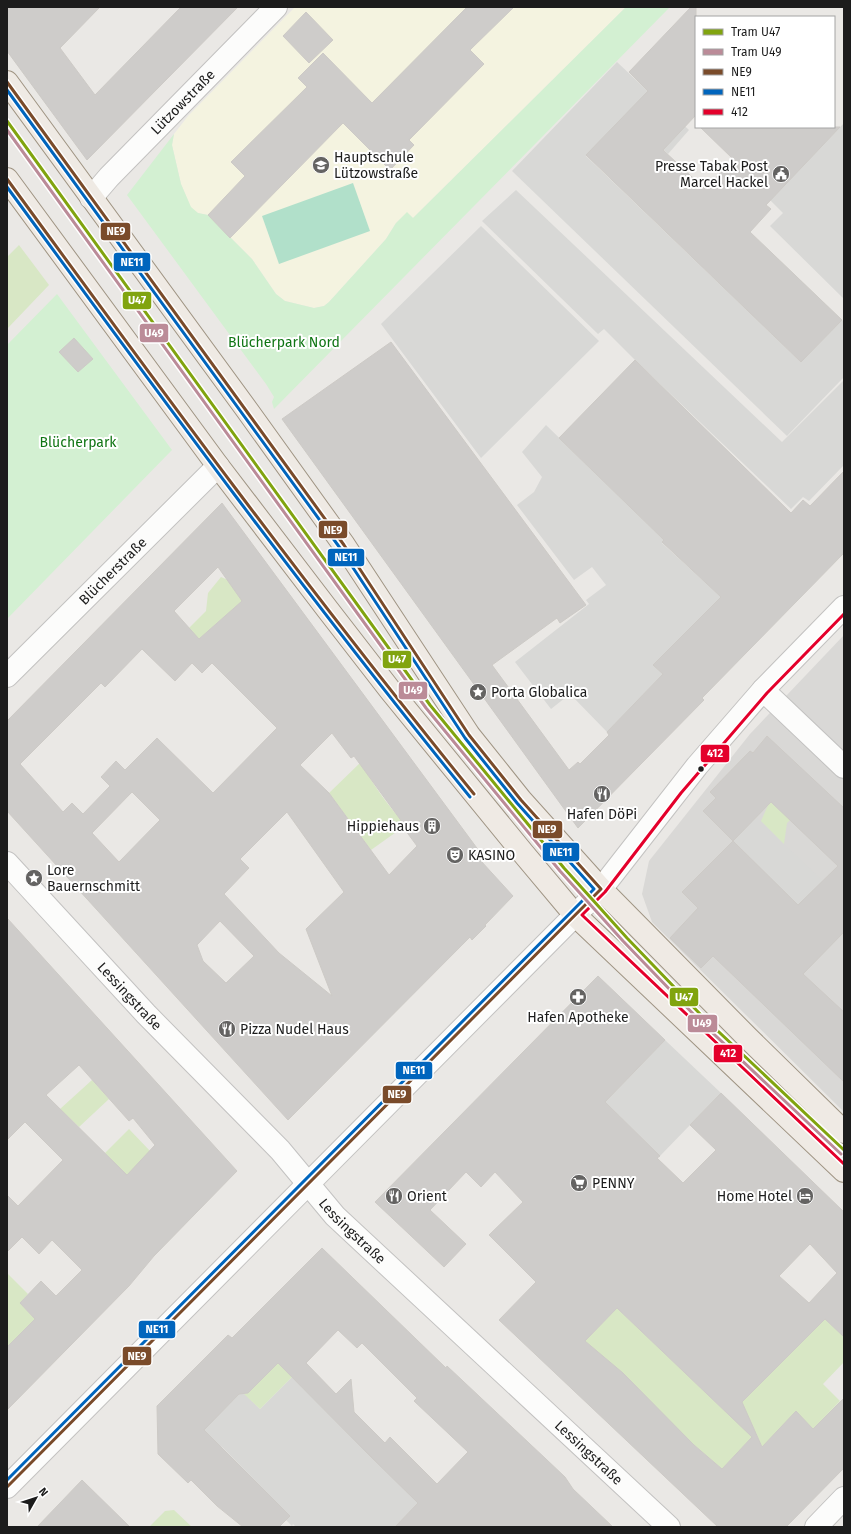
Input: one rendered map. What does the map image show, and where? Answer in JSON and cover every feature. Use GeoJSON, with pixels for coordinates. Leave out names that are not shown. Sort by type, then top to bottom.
{"type":"FeatureCollection","features":[{"type":"Feature","properties":{"kind":"main road"},"geometry":{"type":"LineString","coordinates":[[7,82],[243,403],[339,539],[469,735],[521,800],[601,889],[748,1038],[844,1132]]}},
{"type":"Feature","properties":{"kind":"main road"},"geometry":{"type":"LineString","coordinates":[[7,179],[218,466],[390,690],[523,854],[575,915],[844,1171]]}},
{"type":"Feature","properties":{"kind":"street","name":"Lützowstraße"},"geometry":{"type":"LineString","coordinates":[[91,198],[109,177],[276,7]]}},
{"type":"Feature","properties":{"kind":"street","name":"Blücherstraße"},"geometry":{"type":"LineString","coordinates":[[7,676],[218,466]]}},
{"type":"Feature","properties":{"kind":"street"},"geometry":{"type":"LineString","coordinates":[[7,1486],[601,889],[677,790],[763,690],[844,607]]}},
{"type":"Feature","properties":{"kind":"street"},"geometry":{"type":"LineString","coordinates":[[763,690],[844,766]]}},
{"type":"Feature","properties":{"kind":"street","name":"Lessingstraße"},"geometry":{"type":"LineString","coordinates":[[7,863],[146,1014],[280,1150],[335,1216],[669,1527]]}},
{"type":"Feature","properties":{"kind":"street"},"geometry":{"type":"LineString","coordinates":[[816,1527],[844,1498]]}},
{"type":"Feature","properties":{"kind":"shaded area","name":"Hauptschule Lützowstraße"},"geometry":{"type":"Polygon","coordinates":[[[295,7],[626,7],[413,218],[407,213],[396,223],[386,239],[329,302],[324,306],[314,308],[285,301],[276,294],[252,259],[208,215],[198,213],[191,208],[181,184],[172,145],[174,134],[188,116],[295,7]]]}},
{"type":"Feature","properties":{"kind":"shaded area"},"geometry":{"type":"Polygon","coordinates":[[[617,62],[689,130],[668,154],[626,114],[586,156],[801,362],[842,320],[844,322],[844,377],[787,436],[512,171],[617,62]]]}},
{"type":"Feature","properties":{"kind":"shaded area"},"geometry":{"type":"Polygon","coordinates":[[[844,123],[844,299],[770,226],[783,213],[770,200],[844,123]]]}},
{"type":"Feature","properties":{"kind":"shaded area"},"geometry":{"type":"Polygon","coordinates":[[[516,190],[782,442],[844,380],[844,465],[809,501],[803,497],[791,509],[604,329],[598,334],[482,221],[516,190]]]}},
{"type":"Feature","properties":{"kind":"shaded area"},"geometry":{"type":"Polygon","coordinates":[[[481,226],[599,341],[481,458],[381,324],[481,226]]]}},
{"type":"Feature","properties":{"kind":"shaded area"},"geometry":{"type":"Polygon","coordinates":[[[546,425],[664,540],[662,543],[721,597],[654,665],[663,674],[607,732],[570,694],[551,709],[515,662],[589,604],[586,600],[606,585],[592,567],[574,580],[517,505],[534,492],[542,477],[522,452],[546,425]]]}},
{"type":"Feature","properties":{"kind":"shaded area"},"geometry":{"type":"Polygon","coordinates":[[[844,635],[844,1112],[652,922],[642,894],[649,861],[750,734],[844,635]]]}},
{"type":"Feature","properties":{"kind":"shaded area"},"geometry":{"type":"Polygon","coordinates":[[[756,817],[823,881],[798,905],[733,841],[756,817]]]}},
{"type":"Feature","properties":{"kind":"shaded area"},"geometry":{"type":"Polygon","coordinates":[[[665,1040],[721,1093],[660,1156],[605,1102],[665,1040]]]}},
{"type":"Feature","properties":{"kind":"shaded area"},"geometry":{"type":"Polygon","coordinates":[[[292,1377],[419,1503],[395,1527],[296,1527],[293,1524],[292,1526],[286,1520],[290,1516],[223,1448],[203,1433],[204,1422],[222,1411],[242,1391],[260,1409],[292,1377]]]}},
{"type":"Feature","properties":{"kind":"green space","name":"Blücherpark Nord"},"geometry":{"type":"Polygon","coordinates":[[[626,7],[670,7],[274,409],[272,402],[274,397],[266,384],[127,195],[174,134],[172,145],[181,184],[191,207],[198,213],[208,215],[252,259],[276,294],[285,301],[314,308],[324,306],[386,239],[396,223],[407,212],[413,218],[626,7]]]}},
{"type":"Feature","properties":{"kind":"green space"},"geometry":{"type":"Polygon","coordinates":[[[353,183],[370,231],[279,264],[262,216],[353,183]]]}},
{"type":"Feature","properties":{"kind":"green space"},"geometry":{"type":"Polygon","coordinates":[[[19,245],[49,285],[7,329],[7,257],[19,245]]]}},
{"type":"Feature","properties":{"kind":"green space","name":"Blücherpark"},"geometry":{"type":"Polygon","coordinates":[[[57,294],[172,450],[7,619],[7,345],[57,294]]]}},
{"type":"Feature","properties":{"kind":"green space"},"geometry":{"type":"Polygon","coordinates":[[[221,577],[228,580],[243,601],[199,639],[183,634],[206,611],[208,593],[221,577]]]}},
{"type":"Feature","properties":{"kind":"green space"},"geometry":{"type":"Polygon","coordinates":[[[361,762],[381,795],[406,825],[371,850],[329,793],[361,762]]]}},
{"type":"Feature","properties":{"kind":"green space"},"geometry":{"type":"Polygon","coordinates":[[[773,794],[794,816],[787,823],[784,844],[761,821],[773,794]]]}},
{"type":"Feature","properties":{"kind":"green space"},"geometry":{"type":"Polygon","coordinates":[[[92,1080],[109,1099],[79,1127],[60,1109],[92,1080]]]}},
{"type":"Feature","properties":{"kind":"green space"},"geometry":{"type":"Polygon","coordinates":[[[129,1129],[151,1152],[129,1178],[105,1153],[129,1129]]]}},
{"type":"Feature","properties":{"kind":"green space"},"geometry":{"type":"Polygon","coordinates":[[[7,1273],[28,1294],[20,1303],[35,1319],[7,1348],[7,1273]]]}},
{"type":"Feature","properties":{"kind":"green space"},"geometry":{"type":"Polygon","coordinates":[[[617,1308],[729,1415],[825,1319],[844,1337],[844,1362],[823,1384],[840,1401],[813,1429],[796,1412],[772,1470],[756,1433],[722,1469],[694,1445],[585,1341],[617,1308]]]}},
{"type":"Feature","properties":{"kind":"green space"},"geometry":{"type":"Polygon","coordinates":[[[274,1359],[292,1377],[260,1409],[244,1394],[248,1393],[274,1359]]]}},
{"type":"Feature","properties":{"kind":"green space"},"geometry":{"type":"Polygon","coordinates":[[[174,1510],[192,1527],[149,1527],[165,1511],[174,1510]]]}},
{"type":"Feature","properties":{"kind":"building"},"geometry":{"type":"Polygon","coordinates":[[[7,7],[100,7],[60,48],[95,95],[181,7],[238,7],[87,160],[7,51],[7,7]]]}},
{"type":"Feature","properties":{"kind":"building"},"geometry":{"type":"Polygon","coordinates":[[[467,7],[514,7],[470,50],[484,64],[409,140],[414,145],[390,170],[343,123],[230,238],[208,215],[245,176],[231,162],[307,87],[298,78],[323,53],[372,103],[467,7]]]}},
{"type":"Feature","properties":{"kind":"building"},"geometry":{"type":"Polygon","coordinates":[[[691,7],[696,7],[695,116],[663,150],[705,189],[733,159],[701,128],[840,127],[766,205],[771,209],[750,232],[842,320],[801,362],[586,155],[648,91],[629,72],[691,7]]]}},
{"type":"Feature","properties":{"kind":"building"},"geometry":{"type":"Polygon","coordinates":[[[306,12],[333,40],[309,63],[283,36],[306,12]]]}},
{"type":"Feature","properties":{"kind":"building"},"geometry":{"type":"Polygon","coordinates":[[[74,338],[93,359],[78,372],[59,352],[74,338]]]}},
{"type":"Feature","properties":{"kind":"building"},"geometry":{"type":"Polygon","coordinates":[[[391,342],[586,605],[560,623],[557,618],[492,665],[569,770],[578,762],[580,764],[609,735],[607,732],[663,674],[653,665],[721,597],[662,542],[664,540],[559,438],[635,360],[791,513],[803,500],[810,506],[844,471],[844,553],[702,698],[704,700],[578,828],[282,419],[391,342]]]}},
{"type":"Feature","properties":{"kind":"building"},"geometry":{"type":"Polygon","coordinates":[[[222,503],[485,859],[481,861],[513,896],[472,940],[470,937],[288,1120],[7,811],[7,721],[222,503]],[[218,567],[174,611],[199,639],[242,601],[218,567]],[[142,649],[105,687],[101,683],[20,764],[63,812],[72,803],[83,814],[110,786],[101,777],[116,761],[125,770],[157,738],[213,793],[277,728],[212,663],[202,673],[192,663],[175,681],[142,649]],[[332,733],[300,765],[329,793],[389,875],[417,846],[403,827],[405,826],[354,756],[351,758],[332,733]],[[132,792],[92,833],[119,862],[160,820],[132,792]],[[287,812],[240,859],[249,868],[224,894],[279,953],[332,996],[306,929],[344,892],[287,812]],[[220,921],[197,945],[203,961],[226,983],[254,956],[220,921]]]}},
{"type":"Feature","properties":{"kind":"building"},"geometry":{"type":"Polygon","coordinates":[[[767,736],[844,808],[844,932],[803,974],[844,1012],[844,1082],[713,956],[701,968],[670,938],[698,908],[682,892],[733,841],[703,811],[716,798],[710,792],[750,751],[753,753],[767,736]],[[771,802],[733,841],[798,905],[838,866],[771,802]]]}},
{"type":"Feature","properties":{"kind":"building"},"geometry":{"type":"Polygon","coordinates":[[[7,918],[237,1171],[154,1256],[129,1286],[7,1410],[7,1347],[35,1319],[20,1303],[41,1281],[56,1296],[82,1270],[52,1240],[39,1254],[22,1237],[7,1252],[7,1195],[18,1206],[63,1160],[25,1122],[7,1140],[7,918]],[[79,1065],[46,1095],[127,1175],[155,1145],[133,1118],[129,1121],[79,1065]]]}},
{"type":"Feature","properties":{"kind":"building"},"geometry":{"type":"Polygon","coordinates":[[[598,976],[665,1040],[605,1102],[660,1156],[657,1158],[683,1183],[716,1150],[690,1125],[721,1093],[844,1212],[844,1337],[825,1319],[742,1402],[762,1447],[796,1411],[813,1429],[844,1398],[844,1468],[786,1527],[718,1527],[499,1320],[536,1282],[489,1235],[523,1202],[495,1172],[481,1187],[466,1172],[430,1210],[466,1244],[444,1267],[375,1202],[598,976]],[[810,1244],[779,1276],[809,1303],[837,1273],[810,1244]],[[617,1308],[585,1341],[623,1373],[694,1445],[722,1469],[752,1437],[617,1308]]]}},
{"type":"Feature","properties":{"kind":"building"},"geometry":{"type":"Polygon","coordinates":[[[322,1248],[446,1368],[447,1366],[565,1477],[573,1489],[613,1527],[395,1527],[418,1503],[278,1363],[248,1393],[239,1394],[204,1430],[290,1516],[279,1527],[243,1527],[217,1506],[191,1480],[188,1483],[158,1454],[157,1406],[228,1335],[232,1338],[322,1248]],[[338,1330],[306,1363],[336,1394],[351,1379],[354,1412],[385,1443],[390,1437],[437,1484],[468,1452],[414,1401],[417,1398],[362,1343],[357,1348],[338,1330]]]}},
{"type":"Feature","properties":{"kind":"building"},"geometry":{"type":"Polygon","coordinates":[[[82,1480],[130,1527],[37,1527],[82,1480]]]}},
{"type":"Feature","properties":{"kind":"tram line","name":"U47"},"geometry":{"type":"LineString","coordinates":[[7,121],[430,705],[564,868],[627,938],[703,1017],[844,1150]]}},
{"type":"Feature","properties":{"kind":"tram line","name":"U49"},"geometry":{"type":"LineString","coordinates":[[7,130],[426,708],[560,871],[623,941],[700,1021],[841,1154]]}},
{"type":"Feature","properties":{"kind":"transit line","name":"NE9"},"geometry":{"type":"LineString","coordinates":[[7,82],[344,545],[469,735],[521,800],[601,889],[7,1487]]}},
{"type":"Feature","properties":{"kind":"transit line","name":"NE11"},"geometry":{"type":"LineString","coordinates":[[7,90],[340,548],[465,738],[517,803],[594,889],[7,1480]]}},
{"type":"Feature","properties":{"kind":"transit line","name":"NE9"},"geometry":{"type":"LineString","coordinates":[[7,179],[236,490],[413,719],[474,794]]}},
{"type":"Feature","properties":{"kind":"transit line","name":"NE11"},"geometry":{"type":"LineString","coordinates":[[7,187],[235,495],[351,647],[470,797]]}},
{"type":"Feature","properties":{"kind":"transit line","name":"412"},"geometry":{"type":"LineString","coordinates":[[844,614],[767,693],[681,793],[605,892],[582,915],[844,1164]]}},
{"type":"Feature","properties":{"kind":"place","name":"Hauptschule Lützowstraße"},"geometry":{"type":"Point","coordinates":[321,165]}},
{"type":"Feature","properties":{"kind":"place","name":"Presse Tabak Post Marcel Hackel"},"geometry":{"type":"Point","coordinates":[781,174]}},
{"type":"Feature","properties":{"kind":"place","name":"Porta Globalica"},"geometry":{"type":"Point","coordinates":[478,692]}},
{"type":"Feature","properties":{"kind":"place","name":"Hafen DöPi"},"geometry":{"type":"Point","coordinates":[602,794]}},
{"type":"Feature","properties":{"kind":"place","name":"Hippiehaus"},"geometry":{"type":"Point","coordinates":[432,826]}},
{"type":"Feature","properties":{"kind":"place","name":"KASINO"},"geometry":{"type":"Point","coordinates":[455,855]}},
{"type":"Feature","properties":{"kind":"place","name":"Lore Bauernschmitt"},"geometry":{"type":"Point","coordinates":[34,878]}},
{"type":"Feature","properties":{"kind":"place","name":"Hafen Apotheke"},"geometry":{"type":"Point","coordinates":[578,997]}},
{"type":"Feature","properties":{"kind":"place","name":"Pizza Nudel Haus"},"geometry":{"type":"Point","coordinates":[227,1029]}},
{"type":"Feature","properties":{"kind":"place","name":"PENNY"},"geometry":{"type":"Point","coordinates":[579,1183]}},
{"type":"Feature","properties":{"kind":"place","name":"Orient"},"geometry":{"type":"Point","coordinates":[394,1196]}},
{"type":"Feature","properties":{"kind":"place","name":"Home Hotel"},"geometry":{"type":"Point","coordinates":[805,1196]}}]}
